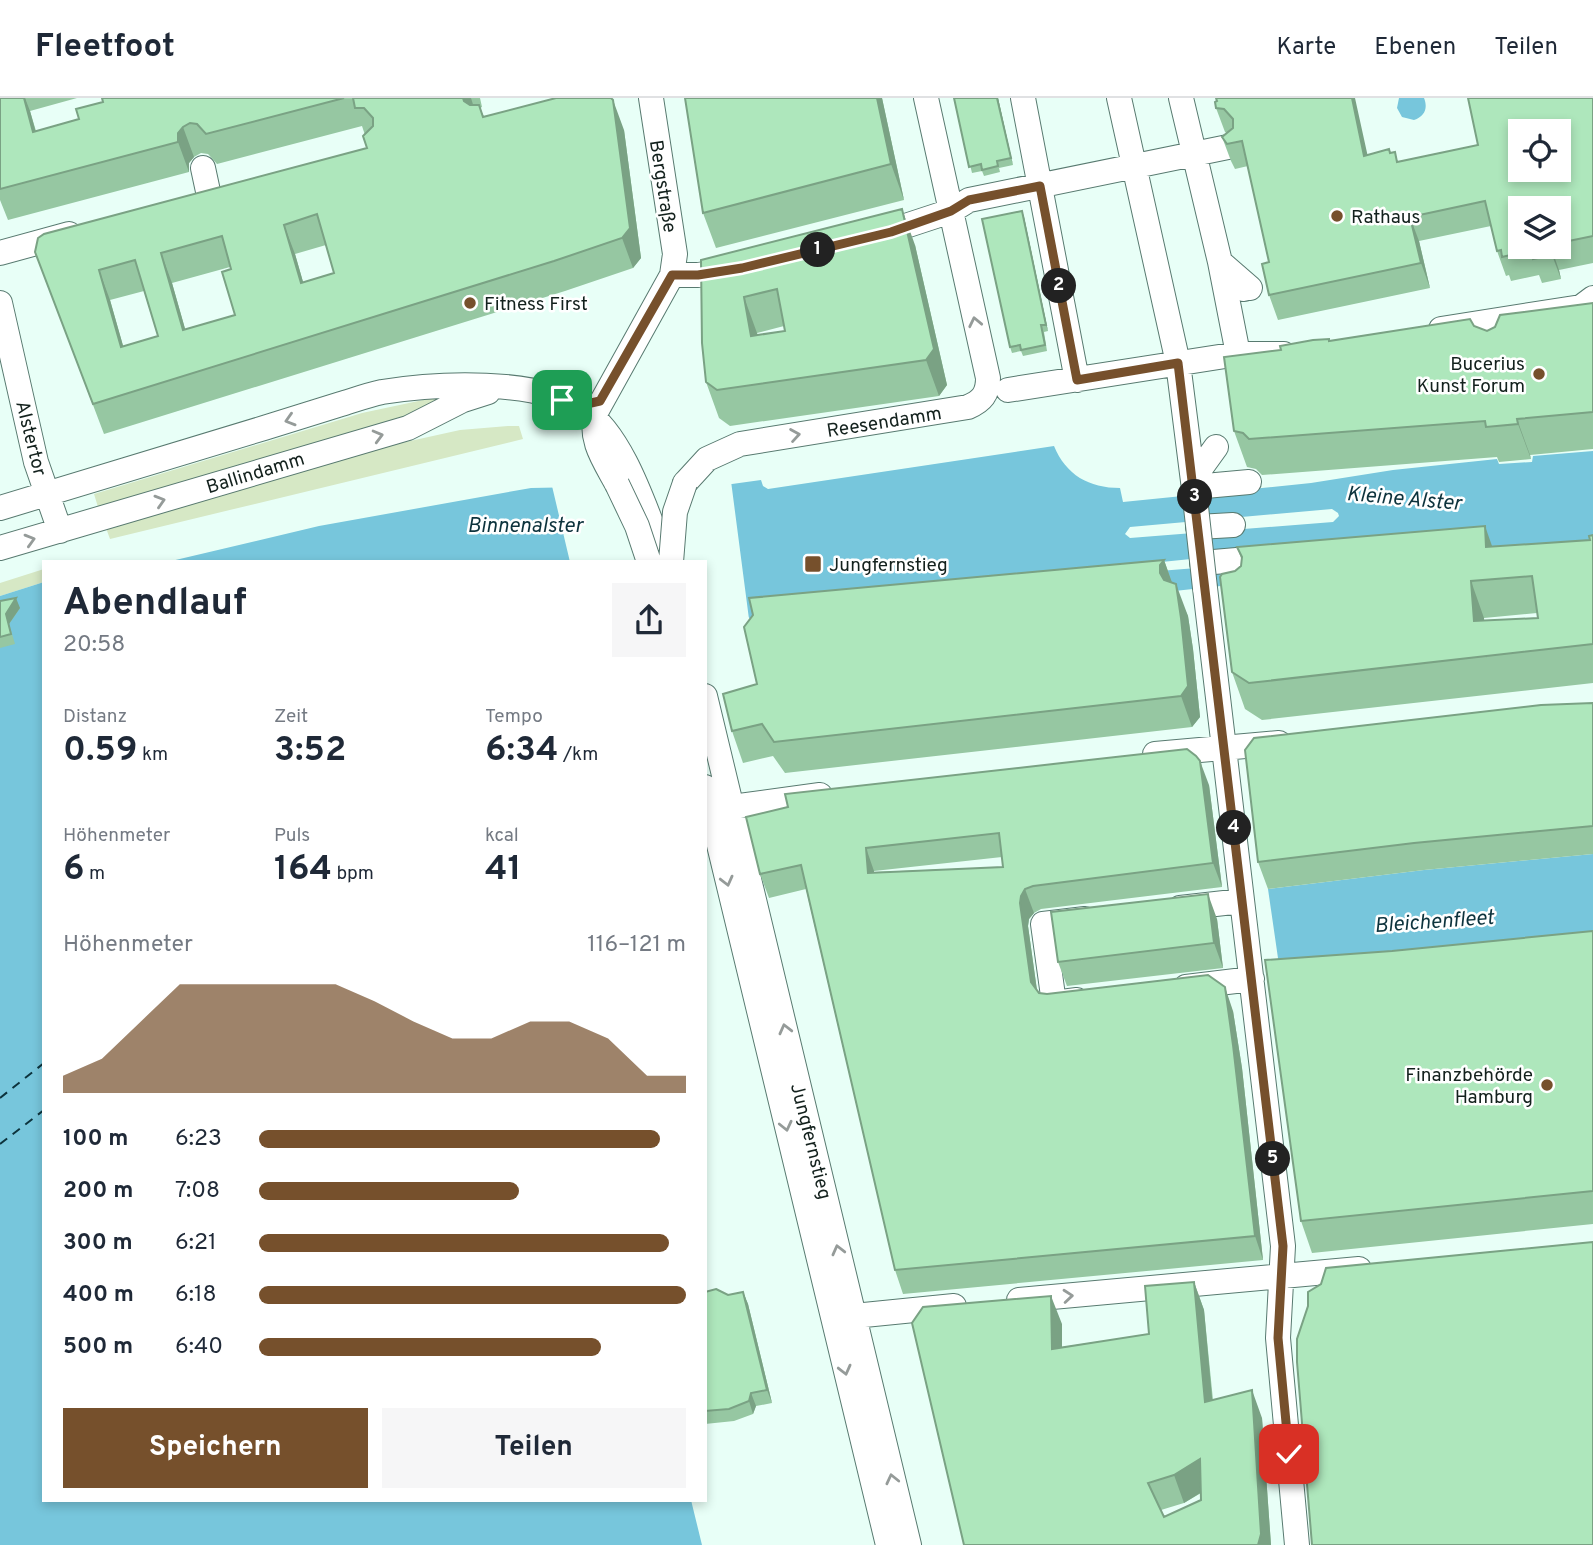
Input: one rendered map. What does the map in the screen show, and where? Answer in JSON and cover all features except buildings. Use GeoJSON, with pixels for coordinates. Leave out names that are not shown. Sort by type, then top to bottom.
{"type":"FeatureCollection","features":[{"type":"Feature","properties":{"kind":"street","name":"Bergstraße"},"geometry":{"type":"LineString","coordinates":[[651,98],[675,254],[672,275]]}},
{"type":"Feature","properties":{"kind":"street","name":"Reesendamm"},"geometry":{"type":"LineString","coordinates":[[669,560],[675,512],[685,483],[707,459],[740,444],[968,407],[984,396],[988,388],[988,378],[926,98]]}},
{"type":"Feature","properties":{"kind":"street"},"geometry":{"type":"LineString","coordinates":[[1023,98],[1077,380]]}},
{"type":"Feature","properties":{"kind":"street"},"geometry":{"type":"LineString","coordinates":[[1119,98],[1178,363],[1194,485],[1283,1246],[1278,1338],[1297,1545]]}},
{"type":"Feature","properties":{"kind":"street"},"geometry":{"type":"LineString","coordinates":[[1181,98],[1220,262],[1238,354]]}},
{"type":"Feature","properties":{"kind":"street"},"geometry":{"type":"LineString","coordinates":[[854,241],[891,232],[951,211],[969,200],[1228,147]]}},
{"type":"Feature","properties":{"kind":"street"},"geometry":{"type":"LineString","coordinates":[[203,168],[199,199],[236,189]]}},
{"type":"Feature","properties":{"kind":"street"},"geometry":{"type":"LineString","coordinates":[[0,253],[90,229]]}},
{"type":"Feature","properties":{"kind":"street"},"geometry":{"type":"LineString","coordinates":[[1220,262],[1247,289]]}},
{"type":"Feature","properties":{"kind":"street"},"geometry":{"type":"LineString","coordinates":[[668,560],[626,484],[596,446],[594,433],[597,409],[672,275],[698,275],[754,265]]}},
{"type":"Feature","properties":{"kind":"street","name":"Alstertor"},"geometry":{"type":"LineString","coordinates":[[0,303],[36,462],[60,531]]}},
{"type":"Feature","properties":{"kind":"street"},"geometry":{"type":"LineString","coordinates":[[1421,332],[1495,331],[1589,306]]}},
{"type":"Feature","properties":{"kind":"street"},"geometry":{"type":"LineString","coordinates":[[1008,390],[1238,354],[1285,354],[1312,349]]}},
{"type":"Feature","properties":{"kind":"street","name":"Ballindamm"},"geometry":{"type":"LineString","coordinates":[[0,508],[379,393],[458,386],[506,388],[534,391],[597,409]]}},
{"type":"Feature","properties":{"kind":"street","name":"Ballindamm"},"geometry":{"type":"LineString","coordinates":[[0,548],[408,428],[463,400],[506,388]]}},
{"type":"Feature","properties":{"kind":"street"},"geometry":{"type":"LineString","coordinates":[[1194,485],[1216,447]]}},
{"type":"Feature","properties":{"kind":"street"},"geometry":{"type":"LineString","coordinates":[[1194,485],[1249,482]]}},
{"type":"Feature","properties":{"kind":"street"},"geometry":{"type":"LineString","coordinates":[[626,484],[648,560]]}},
{"type":"Feature","properties":{"kind":"street"},"geometry":{"type":"LineString","coordinates":[[1199,527],[1233,525]]}},
{"type":"Feature","properties":{"kind":"street"},"geometry":{"type":"LineString","coordinates":[[1202,563],[1237,560]]}},
{"type":"Feature","properties":{"kind":"street","name":"Jungfernstieg"},"geometry":{"type":"LineString","coordinates":[[707,704],[909,1545]]}},
{"type":"Feature","properties":{"kind":"street"},"geometry":{"type":"LineString","coordinates":[[1129,757],[1308,740]]}},
{"type":"Feature","properties":{"kind":"street"},"geometry":{"type":"LineString","coordinates":[[732,807],[843,791]]}},
{"type":"Feature","properties":{"kind":"street","name":"Jungfernstieg"},"geometry":{"type":"LineString","coordinates":[[707,795],[888,1545]]}},
{"type":"Feature","properties":{"kind":"street"},"geometry":{"type":"LineString","coordinates":[[1153,911],[1242,901]]}},
{"type":"Feature","properties":{"kind":"street"},"geometry":{"type":"LineString","coordinates":[[1106,997],[1054,1003],[1037,937],[1043,924],[1112,916]]}},
{"type":"Feature","properties":{"kind":"street"},"geometry":{"type":"LineString","coordinates":[[1157,990],[1252,979]]}},
{"type":"Feature","properties":{"kind":"street"},"geometry":{"type":"LineString","coordinates":[[1003,1302],[1388,1266]]}},
{"type":"Feature","properties":{"kind":"street"},"geometry":{"type":"LineString","coordinates":[[829,1304],[844,1315],[854,1316],[975,1304]]}},
{"type":"Feature","properties":{"kind":"green space"},"geometry":{"type":"Polygon","coordinates":[[[437,397],[440,399],[419,413],[98,507],[94,494],[362,413],[437,397]]]}},
{"type":"Feature","properties":{"kind":"green space"},"geometry":{"type":"Polygon","coordinates":[[[519,426],[523,439],[110,539],[106,528],[383,447],[460,430],[519,426]]]}},
{"type":"Feature","properties":{"kind":"green space"},"geometry":{"type":"Polygon","coordinates":[[[42,570],[42,583],[0,596],[0,583],[42,570]]]}},
{"type":"Feature","properties":{"kind":"water"},"geometry":{"type":"Polygon","coordinates":[[[1399,98],[1424,98],[1425,111],[1414,120],[1402,117],[1397,108],[1399,98]]]}},
{"type":"Feature","properties":{"kind":"water"},"geometry":{"type":"Polygon","coordinates":[[[1054,446],[1065,465],[1080,478],[1098,486],[1120,488],[1123,502],[1311,483],[1393,470],[1497,459],[1499,464],[1532,462],[1533,456],[1593,451],[1593,652],[1584,577],[1239,584],[1156,593],[753,621],[707,565],[707,560],[175,560],[319,526],[531,488],[732,484],[761,480],[763,486],[768,489],[1054,446]],[[1332,509],[1130,527],[1125,534],[1130,538],[1333,522],[1339,516],[1332,509]],[[1340,544],[1132,565],[1134,573],[1297,560],[1340,544]]]}},
{"type":"Feature","properties":{"kind":"water"},"geometry":{"type":"Polygon","coordinates":[[[42,583],[42,1502],[691,1502],[702,1545],[0,1545],[0,596],[42,583]]]}},
{"type":"Feature","properties":{"kind":"water","name":"Bleichenfleet"},"geometry":{"type":"Polygon","coordinates":[[[1593,854],[1593,947],[1280,972],[1268,889],[1424,870],[1593,854]]]}},
{"type":"Feature","properties":{"kind":"pier"},"geometry":{"type":"Polygon","coordinates":[[[731,481],[749,619],[707,630],[707,560],[570,560],[552,486],[731,481]]]}},
{"type":"Feature","properties":{"kind":"ferry route"},"geometry":{"type":"LineString","coordinates":[[0,1098],[42,1065]]}},
{"type":"Feature","properties":{"kind":"ferry route"},"geometry":{"type":"LineString","coordinates":[[0,1144],[42,1112]]}},
{"type":"Feature","properties":{"kind":"place","name":"Rathaus"},"geometry":{"type":"Point","coordinates":[1337,216]}},
{"type":"Feature","properties":{"kind":"place","name":"Fitness First"},"geometry":{"type":"Point","coordinates":[470,303]}},
{"type":"Feature","properties":{"kind":"place","name":"Bucerius Kunst Forum"},"geometry":{"type":"Point","coordinates":[1539,374]}},
{"type":"Feature","properties":{"kind":"place","name":"Jungfernstieg"},"geometry":{"type":"Point","coordinates":[813,564]}},
{"type":"Feature","properties":{"kind":"place","name":"Finanzbehörde Hamburg"},"geometry":{"type":"Point","coordinates":[1547,1085]}},
{"type":"Feature","properties":{"kind":"route"},"geometry":{"type":"LineString","coordinates":[[562,400],[582,405],[600,401],[672,275],[698,275],[742,268],[891,232],[951,211],[969,200],[1040,186],[1077,380],[1178,363],[1283,1246],[1278,1338],[1289,1454]]}},
{"type":"Feature","properties":{"kind":"water label","name":"Kleine Alster"},"geometry":{"type":"Point","coordinates":[1404,498]}},
{"type":"Feature","properties":{"kind":"water label","name":"Binnenalster"},"geometry":{"type":"Point","coordinates":[525,525]}}]}
